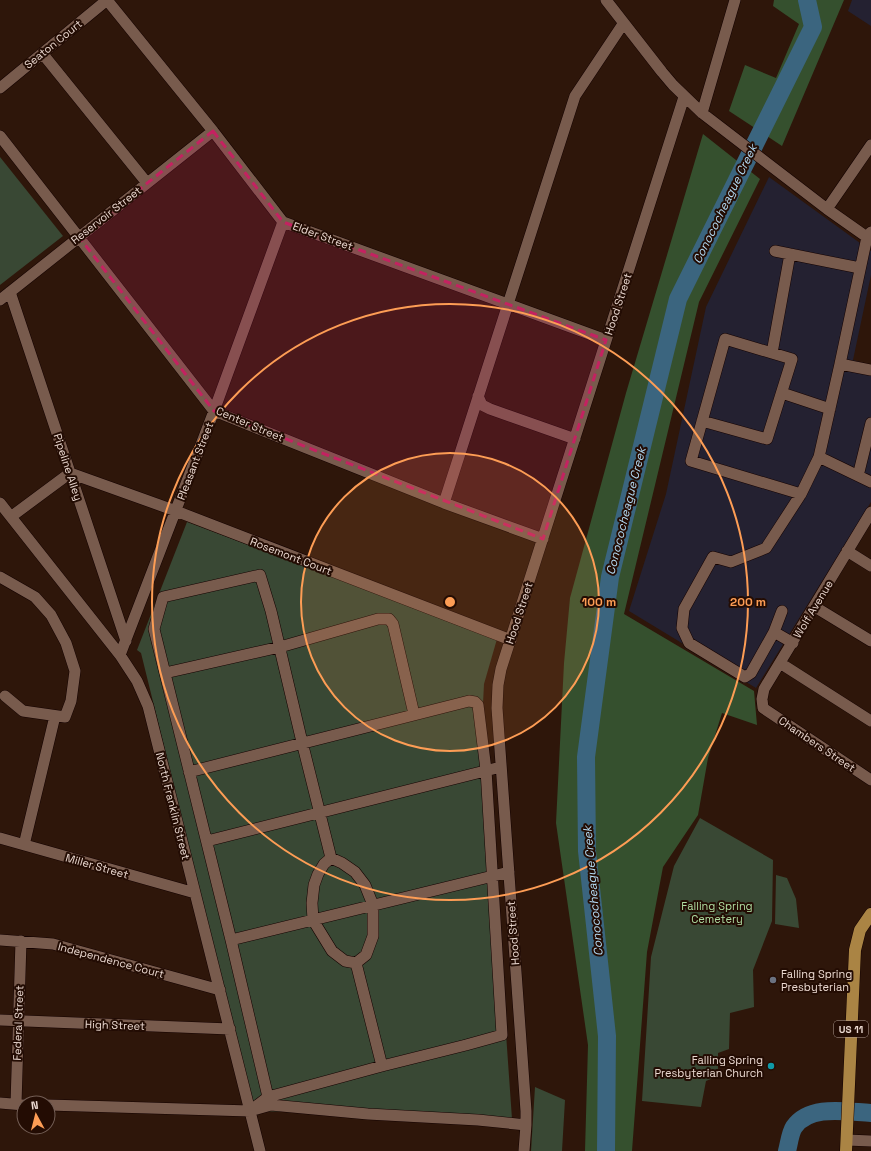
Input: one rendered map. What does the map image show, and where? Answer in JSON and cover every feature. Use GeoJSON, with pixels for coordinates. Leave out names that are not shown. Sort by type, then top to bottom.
{"type":"FeatureCollection","features":[{"type":"Feature","properties":{"kind":"main road","name":"US 11"},"geometry":{"type":"LineString","coordinates":[[846,1146],[855,950],[860,930],[871,914]]}},
{"type":"Feature","properties":{"kind":"street","name":"Seaton Court"},"geometry":{"type":"LineString","coordinates":[[0,88],[107,0]]}},
{"type":"Feature","properties":{"kind":"street","name":"Elder Street"},"geometry":{"type":"LineString","coordinates":[[107,0],[283,222],[606,340]]}},
{"type":"Feature","properties":{"kind":"street"},"geometry":{"type":"LineString","coordinates":[[606,0],[623,24],[662,72],[702,113],[827,209],[870,236],[860,268],[820,457],[801,494],[766,548],[731,562],[713,557],[684,609],[682,628],[689,643],[744,677],[751,673],[774,632],[782,611]]}},
{"type":"Feature","properties":{"kind":"street"},"geometry":{"type":"LineString","coordinates":[[702,113],[735,0]]}},
{"type":"Feature","properties":{"kind":"street"},"geometry":{"type":"LineString","coordinates":[[444,503],[575,96],[623,24]]}},
{"type":"Feature","properties":{"kind":"street"},"geometry":{"type":"LineString","coordinates":[[42,53],[147,183]]}},
{"type":"Feature","properties":{"kind":"street","name":"Hood Street"},"geometry":{"type":"LineString","coordinates":[[524,1151],[526,1126],[497,708],[498,685],[501,668],[684,96]]}},
{"type":"Feature","properties":{"kind":"street","name":"Reservoir Street"},"geometry":{"type":"LineString","coordinates":[[0,300],[212,131]]}},
{"type":"Feature","properties":{"kind":"street","name":"Center Street"},"geometry":{"type":"LineString","coordinates":[[0,136],[214,411],[444,503],[543,539]]}},
{"type":"Feature","properties":{"kind":"street"},"geometry":{"type":"LineString","coordinates":[[827,209],[871,145]]}},
{"type":"Feature","properties":{"kind":"street","name":"Pleasant Street"},"geometry":{"type":"LineString","coordinates":[[120,655],[214,411],[283,222]]}},
{"type":"Feature","properties":{"kind":"street"},"geometry":{"type":"LineString","coordinates":[[775,251],[860,268]]}},
{"type":"Feature","properties":{"kind":"street"},"geometry":{"type":"LineString","coordinates":[[772,353],[790,254]]}},
{"type":"Feature","properties":{"kind":"street","name":"Pipeline Alley"},"geometry":{"type":"LineString","coordinates":[[10,292],[126,642]]}},
{"type":"Feature","properties":{"kind":"street"},"geometry":{"type":"LineString","coordinates":[[702,421],[767,439],[792,359],[725,339],[702,421],[691,461],[801,494]]}},
{"type":"Feature","properties":{"kind":"street"},"geometry":{"type":"LineString","coordinates":[[840,364],[871,370]]}},
{"type":"Feature","properties":{"kind":"street"},"geometry":{"type":"LineString","coordinates":[[782,393],[830,410]]}},
{"type":"Feature","properties":{"kind":"street"},"geometry":{"type":"LineString","coordinates":[[478,396],[482,405],[490,409],[575,439]]}},
{"type":"Feature","properties":{"kind":"street"},"geometry":{"type":"LineString","coordinates":[[858,476],[871,423]]}},
{"type":"Feature","properties":{"kind":"street"},"geometry":{"type":"LineString","coordinates":[[820,457],[871,482]]}},
{"type":"Feature","properties":{"kind":"street"},"geometry":{"type":"LineString","coordinates":[[12,516],[70,472]]}},
{"type":"Feature","properties":{"kind":"street","name":"Rosemont Court"},"geometry":{"type":"LineString","coordinates":[[70,472],[176,511],[511,640]]}},
{"type":"Feature","properties":{"kind":"street","name":"North Franklin Street"},"geometry":{"type":"LineString","coordinates":[[0,503],[12,516],[120,655],[137,681],[148,706],[260,1151]]}},
{"type":"Feature","properties":{"kind":"street","name":"Wolf Avenue"},"geometry":{"type":"LineString","coordinates":[[763,708],[762,698],[764,689],[815,607],[871,512]]}},
{"type":"Feature","properties":{"kind":"street"},"geometry":{"type":"LineString","coordinates":[[847,551],[871,566]]}},
{"type":"Feature","properties":{"kind":"street"},"geometry":{"type":"LineString","coordinates":[[268,1097],[231,940],[154,629],[163,597],[260,575],[271,611],[331,858]]}},
{"type":"Feature","properties":{"kind":"street"},"geometry":{"type":"LineString","coordinates":[[0,577],[35,597],[51,615],[66,643],[75,671],[71,701],[65,717],[23,711],[5,696]]}},
{"type":"Feature","properties":{"kind":"street"},"geometry":{"type":"LineString","coordinates":[[815,607],[871,641]]}},
{"type":"Feature","properties":{"kind":"street"},"geometry":{"type":"LineString","coordinates":[[166,674],[280,647],[378,619],[389,619],[393,624],[414,714]]}},
{"type":"Feature","properties":{"kind":"street"},"geometry":{"type":"LineString","coordinates":[[774,632],[793,643]]}},
{"type":"Feature","properties":{"kind":"street"},"geometry":{"type":"LineString","coordinates":[[780,663],[871,721]]}},
{"type":"Feature","properties":{"kind":"street"},"geometry":{"type":"LineString","coordinates":[[190,772],[302,742],[469,701],[475,702],[478,705],[486,770],[502,1035],[268,1097],[250,1111]]}},
{"type":"Feature","properties":{"kind":"street","name":"Chambers Street"},"geometry":{"type":"LineString","coordinates":[[763,708],[871,780]]}},
{"type":"Feature","properties":{"kind":"street"},"geometry":{"type":"LineString","coordinates":[[24,845],[55,716]]}},
{"type":"Feature","properties":{"kind":"street"},"geometry":{"type":"LineString","coordinates":[[207,842],[319,812],[501,767]]}},
{"type":"Feature","properties":{"kind":"street","name":"Miller Street"},"geometry":{"type":"LineString","coordinates":[[0,838],[195,893]]}},
{"type":"Feature","properties":{"kind":"street"},"geometry":{"type":"LineString","coordinates":[[331,858],[342,863],[355,872],[365,885],[374,905],[373,936],[366,955],[356,963],[345,961],[332,951],[313,920],[312,903],[314,885],[324,864],[331,858]]}},
{"type":"Feature","properties":{"kind":"street"},"geometry":{"type":"LineString","coordinates":[[231,940],[509,872]]}},
{"type":"Feature","properties":{"kind":"street","name":"Independence Court"},"geometry":{"type":"LineString","coordinates":[[0,940],[53,944],[220,990]]}},
{"type":"Feature","properties":{"kind":"street","name":"Federal Street"},"geometry":{"type":"LineString","coordinates":[[20,1095],[18,1022],[21,941]]}},
{"type":"Feature","properties":{"kind":"street"},"geometry":{"type":"LineString","coordinates":[[356,963],[382,1066]]}},
{"type":"Feature","properties":{"kind":"street","name":"High Street"},"geometry":{"type":"LineString","coordinates":[[0,1020],[18,1022],[230,1029]]}},
{"type":"Feature","properties":{"kind":"street"},"geometry":{"type":"LineString","coordinates":[[0,1103],[16,1104]]}},
{"type":"Feature","properties":{"kind":"street"},"geometry":{"type":"LineString","coordinates":[[56,1105],[250,1111],[271,1106],[368,1114],[478,1120],[526,1126]]}},
{"type":"Feature","properties":{"kind":"street"},"geometry":{"type":"LineString","coordinates":[[846,1146],[871,1141]]}},
{"type":"Feature","properties":{"kind":"highlighted area"},"geometry":{"type":"Polygon","coordinates":[[[213,131],[283,222],[606,340],[543,539],[214,411],[79,237],[213,131]]]}},
{"type":"Feature","properties":{"kind":"shaded area"},"geometry":{"type":"Polygon","coordinates":[[[852,0],[871,0],[871,26],[848,11],[852,0]]]}},
{"type":"Feature","properties":{"kind":"shaded area"},"geometry":{"type":"Polygon","coordinates":[[[769,177],[871,251],[871,275],[853,360],[871,365],[871,502],[756,688],[629,611],[666,494],[706,307],[769,177]]]}},
{"type":"Feature","properties":{"kind":"green space"},"geometry":{"type":"Polygon","coordinates":[[[774,0],[844,0],[782,146],[729,111],[745,65],[776,78],[799,24],[773,6],[774,0]]]}},
{"type":"Feature","properties":{"kind":"green space"},"geometry":{"type":"Polygon","coordinates":[[[703,134],[760,179],[699,302],[624,614],[754,691],[757,725],[722,713],[708,758],[698,815],[663,867],[647,952],[632,1151],[585,1151],[588,1045],[556,823],[564,663],[570,598],[626,393],[703,134]]]}},
{"type":"Feature","properties":{"kind":"green space"},"geometry":{"type":"Polygon","coordinates":[[[0,157],[63,236],[0,285],[0,157]]]}},
{"type":"Feature","properties":{"kind":"green space"},"geometry":{"type":"Polygon","coordinates":[[[187,522],[497,639],[484,684],[483,704],[512,1119],[254,1111],[141,653],[137,650],[187,522]]]}},
{"type":"Feature","properties":{"kind":"green space","name":"Falling Spring Cemetery"},"geometry":{"type":"Polygon","coordinates":[[[700,818],[773,860],[772,921],[753,970],[754,1007],[730,1013],[729,1049],[718,1053],[718,1076],[706,1081],[701,1107],[642,1101],[651,957],[674,866],[700,818]]]}},
{"type":"Feature","properties":{"kind":"green space"},"geometry":{"type":"Polygon","coordinates":[[[776,875],[787,878],[796,899],[799,928],[775,924],[776,875]]]}},
{"type":"Feature","properties":{"kind":"green space"},"geometry":{"type":"Polygon","coordinates":[[[535,1087],[565,1100],[562,1151],[531,1151],[535,1087]]]}},
{"type":"Feature","properties":{"kind":"waterway","name":"Conococheague Creek"},"geometry":{"type":"LineString","coordinates":[[606,1151],[607,1036],[587,851],[586,757],[610,577],[678,299],[813,27],[807,0]]}},
{"type":"Feature","properties":{"kind":"waterway"},"geometry":{"type":"LineString","coordinates":[[787,1151],[794,1127],[809,1115],[830,1111],[871,1113]]}},
{"type":"Feature","properties":{"kind":"place","name":"Falling Spring Presbyterian"},"geometry":{"type":"Point","coordinates":[773,980]}},
{"type":"Feature","properties":{"kind":"place","name":"Falling Spring Presbyterian Church"},"geometry":{"type":"Point","coordinates":[771,1066]}}]}
